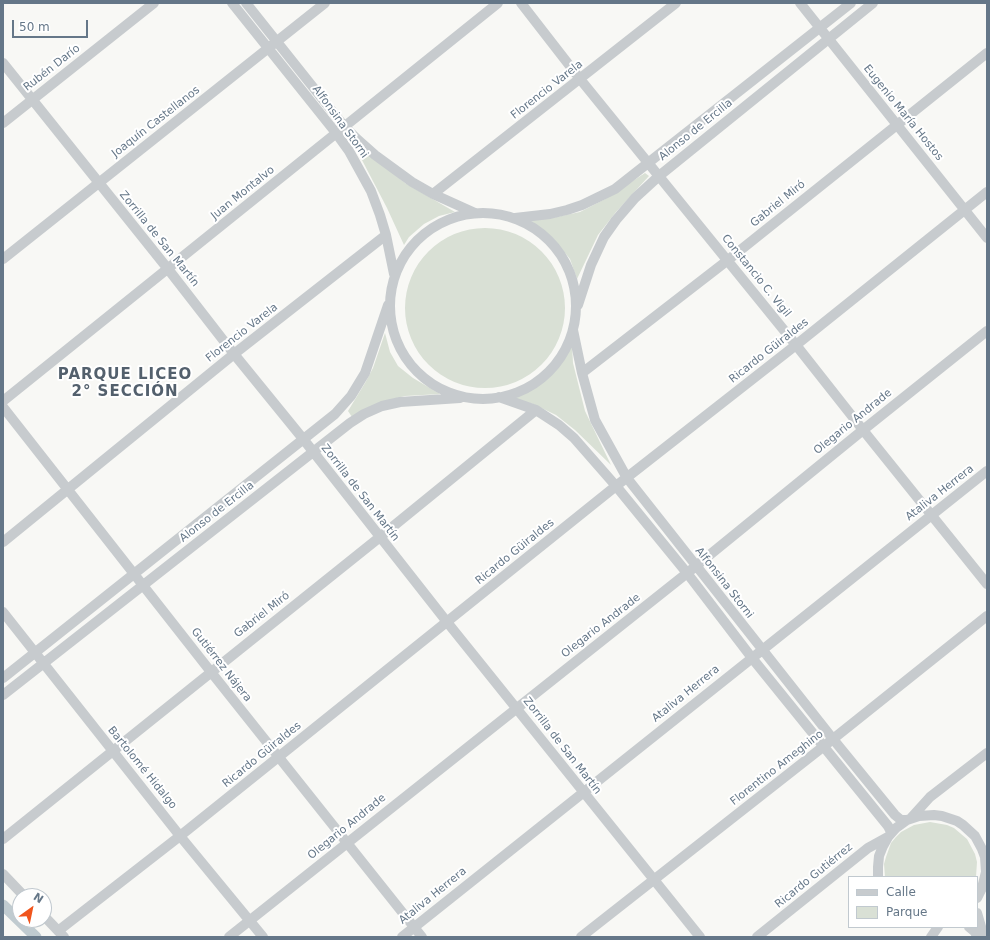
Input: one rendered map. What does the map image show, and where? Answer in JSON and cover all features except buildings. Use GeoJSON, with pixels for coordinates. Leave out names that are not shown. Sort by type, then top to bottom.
{"type":"FeatureCollection","features":[{"type":"Feature","properties":{"kind":"street","name":"Rubén Darío"},"geometry":{"type":"LineString","coordinates":[[3,123],[154,3]]}},
{"type":"Feature","properties":{"kind":"street","name":"Alfonsina Storni"},"geometry":{"type":"LineString","coordinates":[[232,3],[268,48],[340,130],[361,143],[395,170],[433,194],[475,212]]}},
{"type":"Feature","properties":{"kind":"street","name":"Alfonsina Storni"},"geometry":{"type":"LineString","coordinates":[[246,3],[340,130],[371,191],[386,235],[394,274]]}},
{"type":"Feature","properties":{"kind":"street","name":"Joaquín Castellanos"},"geometry":{"type":"LineString","coordinates":[[3,259],[324,3]]}},
{"type":"Feature","properties":{"kind":"street","name":"Juan Montalvo"},"geometry":{"type":"LineString","coordinates":[[3,401],[498,3]]}},
{"type":"Feature","properties":{"kind":"street","name":"Constancio C. Vigil"},"geometry":{"type":"LineString","coordinates":[[521,3],[580,79],[728,260],[862,430],[987,584]]}},
{"type":"Feature","properties":{"kind":"street","name":"Florencio Varela"},"geometry":{"type":"LineString","coordinates":[[433,194],[676,3]]}},
{"type":"Feature","properties":{"kind":"street","name":"Eugenio María Hostos"},"geometry":{"type":"LineString","coordinates":[[800,3],[987,238]]}},
{"type":"Feature","properties":{"kind":"street","name":"Alonso de Ercilla"},"geometry":{"type":"LineString","coordinates":[[516,218],[550,214],[582,205],[615,189],[851,3]]}},
{"type":"Feature","properties":{"kind":"street","name":"Alonso de Ercilla"},"geometry":{"type":"LineString","coordinates":[[576,308],[590,265],[604,237],[635,198],[659,176],[873,3]]}},
{"type":"Feature","properties":{"kind":"street","name":"Gabriel Miró"},"geometry":{"type":"LineString","coordinates":[[582,373],[728,260],[987,53]]}},
{"type":"Feature","properties":{"kind":"street","name":"Zorrilla de San Martín"},"geometry":{"type":"LineString","coordinates":[[3,63],[304,440],[447,622],[700,937]]}},
{"type":"Feature","properties":{"kind":"street","name":"Ricardo Güiraldes"},"geometry":{"type":"LineString","coordinates":[[61,934],[279,756],[616,486],[796,345],[987,192]]}},
{"type":"Feature","properties":{"kind":"street"},"geometry":{"type":"LineString","coordinates":[[475,212],[496,213],[516,218],[541,232],[560,254],[573,280],[576,308],[573,330],[566,350],[553,367],[538,381],[519,392],[483,399],[468,397],[446,391],[426,379],[409,363],[398,343],[391,321],[390,298],[394,274],[411,245],[430,229],[451,218],[475,212]]}},
{"type":"Feature","properties":{"kind":"street","name":"Florencio Varela"},"geometry":{"type":"LineString","coordinates":[[3,542],[234,354],[386,235]]}},
{"type":"Feature","properties":{"kind":"street","name":"Alonso de Ercilla"},"geometry":{"type":"LineString","coordinates":[[3,678],[335,414],[344,405],[358,386],[370,359],[390,298]]}},
{"type":"Feature","properties":{"kind":"street","name":"Alfonsina Storni"},"geometry":{"type":"LineString","coordinates":[[573,330],[582,373],[595,420],[627,478],[762,650],[895,815],[901,820],[909,819]]}},
{"type":"Feature","properties":{"kind":"street","name":"Olegario Andrade"},"geometry":{"type":"LineString","coordinates":[[229,937],[696,566],[862,430],[987,331]]}},
{"type":"Feature","properties":{"kind":"street","name":"Alonso de Ercilla"},"geometry":{"type":"LineString","coordinates":[[3,695],[359,417],[382,406],[400,402],[468,397]]}},
{"type":"Feature","properties":{"kind":"street"},"geometry":{"type":"LineString","coordinates":[[499,397],[536,410],[559,425],[574,438],[616,486],[687,573],[752,658],[888,826],[890,835]]}},
{"type":"Feature","properties":{"kind":"street","name":"Gutiérrez Nájera"},"geometry":{"type":"LineString","coordinates":[[3,407],[422,937]]}},
{"type":"Feature","properties":{"kind":"street","name":"Gabriel Miró"},"geometry":{"type":"LineString","coordinates":[[3,838],[380,537],[536,410]]}},
{"type":"Feature","properties":{"kind":"street","name":"Ataliva Herrera"},"geometry":{"type":"LineString","coordinates":[[402,937],[987,471]]}},
{"type":"Feature","properties":{"kind":"street","name":"Bartolomé Hidalgo"},"geometry":{"type":"LineString","coordinates":[[3,612],[180,836],[263,937]]}},
{"type":"Feature","properties":{"kind":"street","name":"Florentino Ameghino"},"geometry":{"type":"LineString","coordinates":[[580,937],[833,739],[987,616]]}},
{"type":"Feature","properties":{"kind":"street"},"geometry":{"type":"LineString","coordinates":[[878,876],[879,856],[882,846],[890,835],[909,819],[930,797],[987,753]]}},
{"type":"Feature","properties":{"kind":"street"},"geometry":{"type":"LineString","coordinates":[[909,819],[926,815],[942,816],[957,821],[970,830],[979,842],[985,857],[985,880],[980,896]]}},
{"type":"Feature","properties":{"kind":"street","name":"Ricardo Gutiérrez"},"geometry":{"type":"LineString","coordinates":[[757,937],[868,848],[890,835]]}},
{"type":"Feature","properties":{"kind":"street"},"geometry":{"type":"LineString","coordinates":[[3,874],[16,888]]}},
{"type":"Feature","properties":{"kind":"street"},"geometry":{"type":"LineString","coordinates":[[978,916],[984,937]]}},
{"type":"Feature","properties":{"kind":"street"},"geometry":{"type":"LineString","coordinates":[[52,924],[61,934]]}},
{"type":"Feature","properties":{"kind":"street"},"geometry":{"type":"LineString","coordinates":[[931,937],[937,928]]}},
{"type":"Feature","properties":{"kind":"street"},"geometry":{"type":"LineString","coordinates":[[970,928],[975,932],[977,937]]}},
{"type":"Feature","properties":{"kind":"green space"},"geometry":{"type":"Polygon","coordinates":[[[351,139],[405,183],[455,212],[439,216],[424,224],[409,237],[404,245],[387,208],[351,139]]]}},
{"type":"Feature","properties":{"kind":"green space"},"geometry":{"type":"Polygon","coordinates":[[[645,173],[649,176],[616,212],[598,235],[577,279],[570,259],[552,237],[530,220],[552,218],[580,212],[605,199],[645,173]]]}},
{"type":"Feature","properties":{"kind":"green space"},"geometry":{"type":"Polygon","coordinates":[[[485,228],[516,234],[536,246],[547,257],[559,277],[565,308],[559,339],[547,359],[536,370],[516,382],[485,388],[454,382],[434,370],[423,359],[411,339],[405,308],[411,277],[423,257],[434,246],[454,234],[485,228]]]}},
{"type":"Feature","properties":{"kind":"green space"},"geometry":{"type":"Polygon","coordinates":[[[385,333],[390,352],[398,366],[413,378],[440,394],[405,396],[381,402],[352,417],[348,411],[373,368],[385,333]]]}},
{"type":"Feature","properties":{"kind":"green space"},"geometry":{"type":"Polygon","coordinates":[[[572,345],[573,363],[585,411],[611,465],[575,430],[556,415],[533,404],[510,397],[523,394],[546,380],[562,362],[572,345]]]}},
{"type":"Feature","properties":{"kind":"green space"},"geometry":{"type":"Polygon","coordinates":[[[930,822],[947,825],[954,828],[967,839],[975,854],[977,862],[976,876],[885,876],[884,864],[891,843],[901,832],[914,825],[930,822]]]}},
{"type":"Feature","properties":{"kind":"waterway"},"geometry":{"type":"LineString","coordinates":[[3,905],[36,937]]}},
{"type":"Feature","properties":{"kind":"district","name":"PARQUE LICEO 2° SECCIÓN"},"geometry":{"type":"Point","coordinates":[125,384]}}]}
